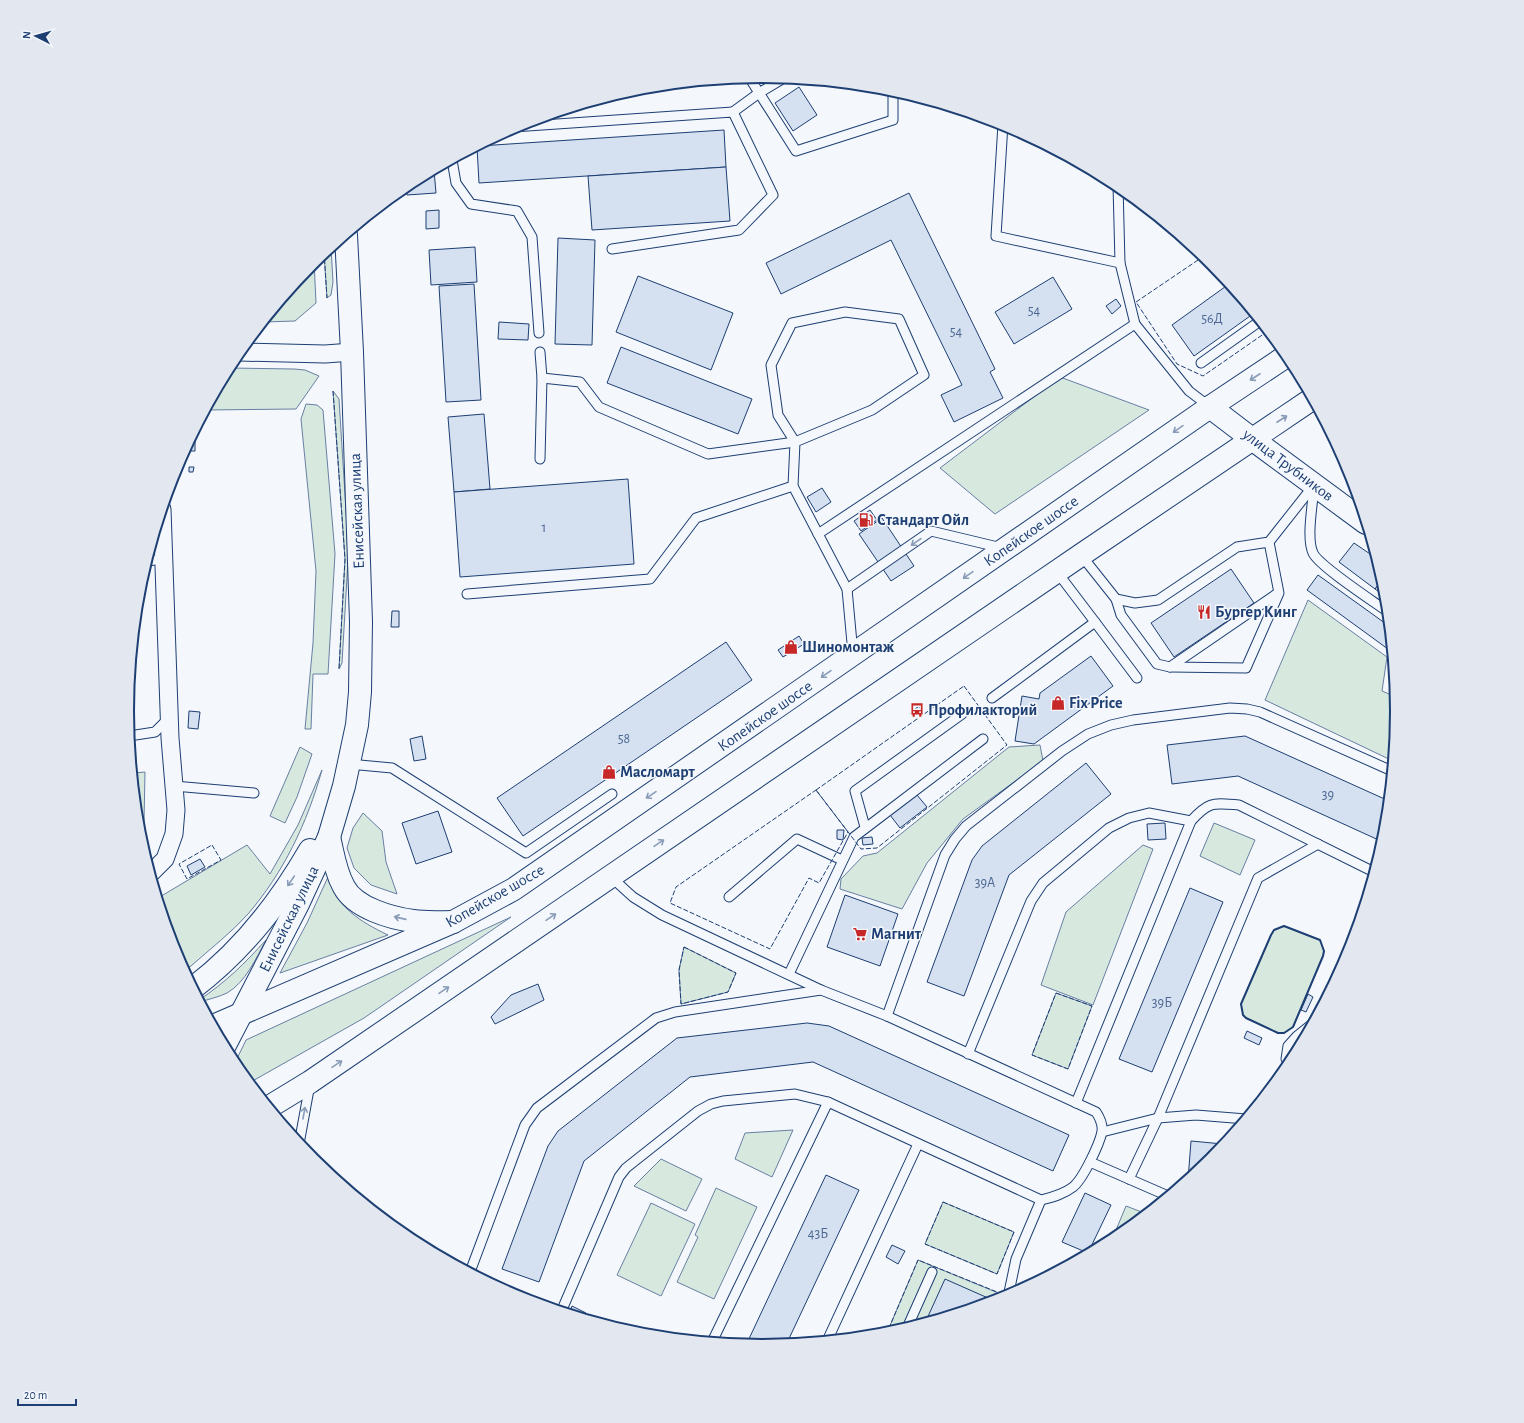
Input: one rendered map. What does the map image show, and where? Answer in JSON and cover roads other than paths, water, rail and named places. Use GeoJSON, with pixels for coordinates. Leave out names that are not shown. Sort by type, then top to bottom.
{"type":"FeatureCollection","features":[{"type":"Feature","properties":{"kind":"main road","name":"Енисейская улица"},"geometry":{"type":"LineString","coordinates":[[227,1041],[298,904],[329,836],[344,786],[356,725],[358,707],[360,622],[352,352],[346,241]]}},
{"type":"Feature","properties":{"kind":"main road","name":"Копейское шоссе"},"geometry":{"type":"LineString","coordinates":[[217,1024],[453,922],[514,889],[1210,407],[1283,359]]}},
{"type":"Feature","properties":{"kind":"main road"},"geometry":{"type":"LineString","coordinates":[[272,1105],[310,1082],[610,876],[1308,401]]}},
{"type":"Feature","properties":{"kind":"main road","name":"улица Трубников"},"geometry":{"type":"LineString","coordinates":[[1210,407],[1360,519]]}},
{"type":"Feature","properties":{"kind":"main road","name":"Енисейская улица"},"geometry":{"type":"LineString","coordinates":[[196,985],[224,962],[270,911],[300,867],[344,786]]}},
{"type":"Feature","properties":{"kind":"main road"},"geometry":{"type":"LineString","coordinates":[[329,836],[337,872],[344,888],[358,902],[378,912],[413,921],[453,922]]}},
{"type":"Feature","properties":{"kind":"street"},"geometry":{"type":"LineString","coordinates":[[246,352],[325,354],[352,352]]}},
{"type":"Feature","properties":{"kind":"street"},"geometry":{"type":"LineString","coordinates":[[154,870],[165,859],[174,834],[176,810],[169,718],[163,524]]}},
{"type":"Feature","properties":{"kind":"lane"},"geometry":{"type":"LineString","coordinates":[[753,83],[796,151],[893,120],[894,97]]}},
{"type":"Feature","properties":{"kind":"lane"},"geometry":{"type":"LineString","coordinates":[[532,127],[733,112],[775,83]]}},
{"type":"Feature","properties":{"kind":"lane"},"geometry":{"type":"LineString","coordinates":[[612,249],[739,230],[773,195],[733,112]]}},
{"type":"Feature","properties":{"kind":"lane"},"geometry":{"type":"LineString","coordinates":[[1003,131],[996,236],[1120,263]]}},
{"type":"Feature","properties":{"kind":"lane"},"geometry":{"type":"LineString","coordinates":[[453,164],[456,183],[471,204],[517,211],[532,237],[539,333]]}},
{"type":"Feature","properties":{"kind":"lane"},"geometry":{"type":"LineString","coordinates":[[1118,194],[1120,263],[1135,324],[1189,391],[1210,407]]}},
{"type":"Feature","properties":{"kind":"lane"},"geometry":{"type":"LineString","coordinates":[[542,378],[580,382],[599,407],[708,454],[795,442],[872,410],[924,375],[899,319],[845,312],[792,323],[771,365],[778,415],[795,442],[794,486],[847,589],[853,655]]}},
{"type":"Feature","properties":{"kind":"lane"},"geometry":{"type":"LineString","coordinates":[[1201,363],[1257,323]]}},
{"type":"Feature","properties":{"kind":"lane"},"geometry":{"type":"LineString","coordinates":[[818,534],[1135,324]]}},
{"type":"Feature","properties":{"kind":"lane"},"geometry":{"type":"LineString","coordinates":[[540,352],[542,378],[540,459]]}},
{"type":"Feature","properties":{"kind":"lane"},"geometry":{"type":"LineString","coordinates":[[1116,599],[1135,603],[1158,600],[1237,547],[1269,542],[1314,485]]}},
{"type":"Feature","properties":{"kind":"lane"},"geometry":{"type":"LineString","coordinates":[[1314,485],[1310,536],[1313,554],[1323,565],[1381,607]]}},
{"type":"Feature","properties":{"kind":"lane"},"geometry":{"type":"LineString","coordinates":[[467,594],[650,579],[696,518],[794,486]]}},
{"type":"Feature","properties":{"kind":"lane"},"geometry":{"type":"LineString","coordinates":[[847,589],[931,531],[1005,549]]}},
{"type":"Feature","properties":{"kind":"lane"},"geometry":{"type":"LineString","coordinates":[[1081,555],[1116,599],[1121,615],[1157,664],[1170,667],[1246,668],[1279,593],[1269,542]]}},
{"type":"Feature","properties":{"kind":"lane"},"geometry":{"type":"LineString","coordinates":[[152,560],[164,559]]}},
{"type":"Feature","properties":{"kind":"lane"},"geometry":{"type":"LineString","coordinates":[[1057,572],[1137,678]]}},
{"type":"Feature","properties":{"kind":"lane"},"geometry":{"type":"LineString","coordinates":[[1170,667],[1279,593]]}},
{"type":"Feature","properties":{"kind":"lane"},"geometry":{"type":"LineString","coordinates":[[992,698],[1095,622]]}},
{"type":"Feature","properties":{"kind":"lane"},"geometry":{"type":"LineString","coordinates":[[887,1016],[945,855],[955,839],[972,821],[1062,751],[1088,734],[1111,724],[1134,720],[1230,708],[1247,709],[1260,712],[1387,769]]}},
{"type":"Feature","properties":{"kind":"lane"},"geometry":{"type":"LineString","coordinates":[[865,827],[855,791],[962,714]]}},
{"type":"Feature","properties":{"kind":"lane"},"geometry":{"type":"LineString","coordinates":[[135,735],[155,732],[169,718]]}},
{"type":"Feature","properties":{"kind":"lane"},"geometry":{"type":"LineString","coordinates":[[789,974],[854,837],[865,827],[983,738]]}},
{"type":"Feature","properties":{"kind":"lane"},"geometry":{"type":"LineString","coordinates":[[348,764],[392,768],[526,853],[612,794]]}},
{"type":"Feature","properties":{"kind":"lane"},"geometry":{"type":"LineString","coordinates":[[174,786],[254,793]]}},
{"type":"Feature","properties":{"kind":"lane"},"geometry":{"type":"LineString","coordinates":[[1076,1103],[1191,821],[1201,809],[1214,803],[1239,804],[1370,870]]}},
{"type":"Feature","properties":{"kind":"lane"},"geometry":{"type":"LineString","coordinates":[[968,1054],[1031,901],[1043,882],[1110,828],[1129,818],[1149,813],[1191,821]]}},
{"type":"Feature","properties":{"kind":"lane"},"geometry":{"type":"LineString","coordinates":[[729,897],[797,839],[842,860]]}},
{"type":"Feature","properties":{"kind":"lane"},"geometry":{"type":"LineString","coordinates":[[1129,1179],[1158,1118],[1258,878],[1318,844]]}},
{"type":"Feature","properties":{"kind":"lane"},"geometry":{"type":"LineString","coordinates":[[564,1308],[619,1177],[626,1168],[698,1111],[711,1104],[723,1101],[795,1094],[828,1102],[1041,1200],[1065,1193],[1074,1186],[1090,1162],[1102,1132],[1101,1121],[1096,1112],[887,1016],[821,990],[662,915],[632,897],[610,876]]}},
{"type":"Feature","properties":{"kind":"lane"},"geometry":{"type":"LineString","coordinates":[[471,1268],[525,1125],[537,1108],[656,1018],[675,1012],[821,990]]}},
{"type":"Feature","properties":{"kind":"lane"},"geometry":{"type":"LineString","coordinates":[[1286,1059],[1288,1046],[1303,1031]]}},
{"type":"Feature","properties":{"kind":"lane"},"geometry":{"type":"LineString","coordinates":[[300,1138],[310,1082]]}},
{"type":"Feature","properties":{"kind":"lane"},"geometry":{"type":"LineString","coordinates":[[714,1338],[828,1102]]}},
{"type":"Feature","properties":{"kind":"lane"},"geometry":{"type":"LineString","coordinates":[[1102,1132],[1158,1118],[1196,1116],[1241,1119]]}},
{"type":"Feature","properties":{"kind":"lane"},"geometry":{"type":"LineString","coordinates":[[829,1336],[918,1144]]}},
{"type":"Feature","properties":{"kind":"lane"},"geometry":{"type":"LineString","coordinates":[[1090,1162],[1164,1194]]}},
{"type":"Feature","properties":{"kind":"lane"},"geometry":{"type":"LineString","coordinates":[[1010,1289],[1016,1259],[1041,1200]]}},
{"type":"Feature","properties":{"kind":"lane"},"geometry":{"type":"LineString","coordinates":[[909,1322],[932,1272]]}},
{"type":"Feature","properties":{"kind":"place","name":"Стандарт Ойл"},"geometry":{"type":"Point","coordinates":[866,520]}},
{"type":"Feature","properties":{"kind":"place","name":"Бургер Кинг"},"geometry":{"type":"Point","coordinates":[1204,612]}},
{"type":"Feature","properties":{"kind":"place","name":"Шиномонтаж"},"geometry":{"type":"Point","coordinates":[791,647]}},
{"type":"Feature","properties":{"kind":"place","name":"Fix Price"},"geometry":{"type":"Point","coordinates":[1058,703]}},
{"type":"Feature","properties":{"kind":"place","name":"Профилакторий"},"geometry":{"type":"Point","coordinates":[917,710]}},
{"type":"Feature","properties":{"kind":"place","name":"Масломарт"},"geometry":{"type":"Point","coordinates":[609,772]}},
{"type":"Feature","properties":{"kind":"place","name":"Магнит"},"geometry":{"type":"Point","coordinates":[860,934]}}]}
